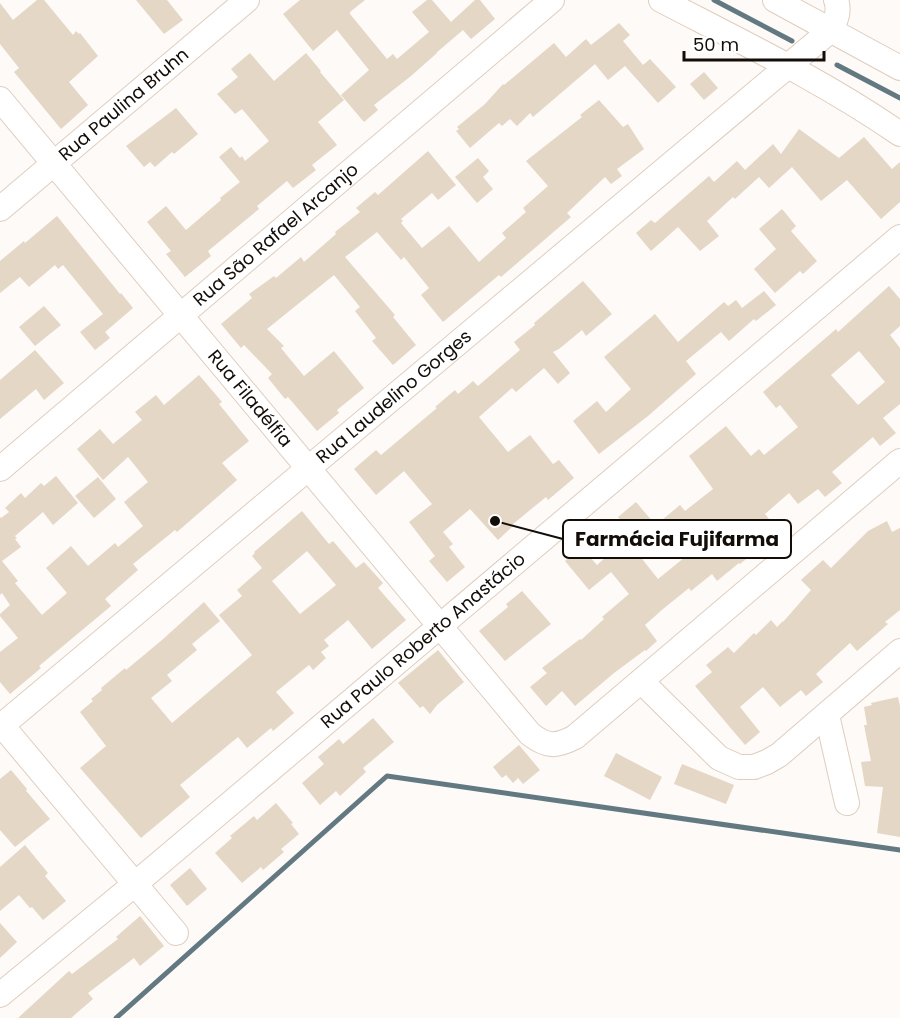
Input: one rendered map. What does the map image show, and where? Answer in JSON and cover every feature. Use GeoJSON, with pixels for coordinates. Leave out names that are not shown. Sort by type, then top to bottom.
{"type":"FeatureCollection","features":[{"type":"Feature","properties":{"kind":"street","name":"Rua Paulina Bruhn"},"geometry":{"type":"LineString","coordinates":[[0,208],[247,0]]}},
{"type":"Feature","properties":{"kind":"street","name":"Rua São Rafael Arcanjo"},"geometry":{"type":"LineString","coordinates":[[0,469],[552,0]]}},
{"type":"Feature","properties":{"kind":"street"},"geometry":{"type":"LineString","coordinates":[[661,0],[844,97],[900,134]]}},
{"type":"Feature","properties":{"kind":"street"},"geometry":{"type":"LineString","coordinates":[[775,0],[900,68]]}},
{"type":"Feature","properties":{"kind":"street"},"geometry":{"type":"LineString","coordinates":[[831,30],[836,19],[838,6],[836,0]]}},
{"type":"Feature","properties":{"kind":"street","name":"Rua Laudelino Gorges"},"geometry":{"type":"LineString","coordinates":[[1,725],[831,30]]}},
{"type":"Feature","properties":{"kind":"street","name":"Rua Filadélfia"},"geometry":{"type":"LineString","coordinates":[[0,99],[530,734],[539,741],[552,745],[563,743],[575,737],[642,682]]}},
{"type":"Feature","properties":{"kind":"street","name":"Rua Paulo Roberto Anastácio"},"geometry":{"type":"LineString","coordinates":[[0,994],[135,884],[900,237]]}},
{"type":"Feature","properties":{"kind":"street"},"geometry":{"type":"LineString","coordinates":[[900,460],[642,682],[719,758],[739,767],[754,767],[779,755],[900,651]]}},
{"type":"Feature","properties":{"kind":"street"},"geometry":{"type":"LineString","coordinates":[[827,715],[847,803]]}},
{"type":"Feature","properties":{"kind":"street"},"geometry":{"type":"LineString","coordinates":[[1,725],[176,933]]}},
{"type":"Feature","properties":{"kind":"building"},"geometry":{"type":"Polygon","coordinates":[[[37,0],[44,0],[73,35],[76,31],[80,33],[98,56],[69,82],[88,105],[61,129],[14,72],[19,68],[0,44],[0,3],[13,20],[37,0]]]}},
{"type":"Feature","properties":{"kind":"building"},"geometry":{"type":"Polygon","coordinates":[[[136,0],[167,0],[183,20],[164,34],[136,0]]]}},
{"type":"Feature","properties":{"kind":"building"},"geometry":{"type":"Polygon","coordinates":[[[300,0],[365,0],[350,14],[387,59],[393,54],[397,59],[429,32],[412,12],[427,0],[432,0],[451,22],[475,0],[480,0],[495,19],[471,39],[463,30],[374,105],[378,110],[364,122],[341,95],[369,70],[337,30],[313,51],[283,14],[300,0]]]}},
{"type":"Feature","properties":{"kind":"building"},"geometry":{"type":"Polygon","coordinates":[[[619,23],[630,35],[623,41],[643,65],[650,59],[676,87],[658,103],[625,66],[608,80],[595,64],[533,117],[530,113],[517,126],[510,119],[502,126],[499,123],[470,148],[456,131],[459,129],[457,127],[485,104],[503,84],[554,43],[566,57],[586,39],[591,45],[619,23]]]}},
{"type":"Feature","properties":{"kind":"building"},"geometry":{"type":"Polygon","coordinates":[[[250,53],[274,81],[306,53],[344,100],[318,122],[337,145],[312,165],[316,170],[293,188],[287,181],[257,206],[259,209],[208,251],[211,256],[185,277],[166,254],[171,251],[147,222],[166,206],[186,230],[240,182],[219,157],[231,147],[245,161],[269,141],[242,109],[235,114],[217,94],[238,77],[231,69],[250,53]]]}},
{"type":"Feature","properties":{"kind":"building"},"geometry":{"type":"Polygon","coordinates":[[[704,72],[718,88],[704,100],[690,84],[704,72]]]}},
{"type":"Feature","properties":{"kind":"building"},"geometry":{"type":"Polygon","coordinates":[[[599,100],[623,127],[628,124],[644,149],[617,169],[622,176],[611,184],[605,177],[567,213],[571,217],[501,277],[499,275],[443,322],[421,295],[429,288],[404,257],[401,260],[377,232],[345,257],[395,315],[393,317],[416,345],[393,365],[372,341],[376,338],[355,311],[360,307],[334,275],[267,329],[284,346],[281,348],[304,376],[334,351],[364,388],[337,410],[339,413],[317,431],[268,378],[272,374],[244,345],[241,348],[221,324],[252,298],[249,294],[274,276],[276,278],[301,257],[304,262],[360,212],[356,208],[375,192],[378,195],[428,151],[456,185],[438,200],[432,193],[401,219],[403,221],[401,223],[422,248],[449,226],[479,262],[506,238],[502,233],[526,212],[523,208],[548,186],[526,161],[582,117],[580,115],[599,100]]]}},
{"type":"Feature","properties":{"kind":"building"},"geometry":{"type":"Polygon","coordinates":[[[176,108],[198,134],[155,167],[150,162],[144,167],[126,146],[176,108]]]}},
{"type":"Feature","properties":{"kind":"building"},"geometry":{"type":"Polygon","coordinates":[[[799,129],[839,158],[864,137],[892,169],[900,162],[900,202],[881,219],[847,180],[821,201],[792,167],[769,188],[759,177],[735,199],[733,197],[707,221],[719,236],[700,251],[678,227],[651,251],[636,233],[651,220],[655,223],[709,176],[714,182],[737,161],[745,170],[773,144],[781,154],[799,129]]]}},
{"type":"Feature","properties":{"kind":"building"},"geometry":{"type":"Polygon","coordinates":[[[478,158],[489,171],[483,177],[493,189],[477,203],[455,177],[478,158]]]}},
{"type":"Feature","properties":{"kind":"building"},"geometry":{"type":"Polygon","coordinates":[[[782,209],[796,226],[791,231],[817,261],[803,274],[800,271],[775,293],[754,269],[776,249],[759,229],[782,209]]]}},
{"type":"Feature","properties":{"kind":"building"},"geometry":{"type":"Polygon","coordinates":[[[57,216],[133,308],[105,332],[110,338],[95,350],[80,332],[103,314],[63,265],[58,269],[55,265],[29,287],[20,277],[0,293],[0,261],[57,216]]]}},
{"type":"Feature","properties":{"kind":"building"},"geometry":{"type":"Polygon","coordinates":[[[583,281],[612,314],[586,336],[582,330],[553,352],[570,373],[558,384],[544,368],[516,392],[512,388],[479,417],[508,452],[530,435],[553,464],[559,460],[574,478],[548,500],[546,497],[513,524],[498,540],[470,509],[443,532],[453,544],[449,547],[465,567],[447,582],[429,561],[435,556],[409,522],[432,504],[404,471],[376,495],[354,469],[376,450],[381,455],[455,390],[458,394],[473,381],[478,386],[520,350],[514,342],[583,281]]]}},
{"type":"Feature","properties":{"kind":"building"},"geometry":{"type":"Polygon","coordinates":[[[889,286],[900,299],[900,326],[890,335],[900,348],[900,404],[883,418],[896,433],[880,446],[873,437],[832,472],[842,483],[825,497],[818,489],[798,504],[789,493],[765,514],[780,532],[717,581],[712,574],[691,591],[689,588],[663,609],[645,625],[657,641],[646,651],[614,673],[575,706],[562,691],[546,706],[530,687],[547,673],[542,668],[581,640],[604,619],[602,617],[629,594],[611,572],[589,590],[565,561],[581,547],[597,565],[632,534],[618,517],[636,502],[664,535],[639,555],[658,579],[690,553],[662,520],[680,505],[685,511],[713,489],[689,456],[726,426],[751,456],[759,449],[764,455],[798,427],[780,405],[776,408],[763,392],[836,329],[838,332],[889,286]],[[859,351],[831,375],[858,405],[885,382],[859,351]]]}},
{"type":"Feature","properties":{"kind":"building"},"geometry":{"type":"Polygon","coordinates":[[[764,291],[776,305],[756,321],[754,319],[729,341],[721,332],[686,361],[696,374],[648,416],[599,454],[573,421],[597,401],[606,412],[631,389],[604,357],[655,314],[678,342],[724,302],[728,306],[736,300],[742,308],[764,291]]]}},
{"type":"Feature","properties":{"kind":"building"},"geometry":{"type":"Polygon","coordinates":[[[44,306],[61,325],[35,346],[19,327],[44,306]]]}},
{"type":"Feature","properties":{"kind":"building"},"geometry":{"type":"Polygon","coordinates":[[[35,350],[64,383],[44,400],[36,389],[0,419],[0,380],[35,350]]]}},
{"type":"Feature","properties":{"kind":"building"},"geometry":{"type":"Polygon","coordinates":[[[199,375],[222,402],[219,404],[249,441],[222,463],[237,480],[177,532],[175,530],[133,564],[138,570],[105,599],[111,606],[39,666],[41,668],[10,694],[0,682],[0,652],[18,638],[0,616],[10,605],[2,593],[0,595],[0,517],[9,512],[5,508],[21,493],[25,498],[41,483],[44,486],[56,476],[78,503],[53,525],[43,512],[15,536],[21,547],[2,561],[18,581],[15,583],[42,615],[67,593],[46,568],[71,546],[88,566],[115,543],[118,547],[143,526],[124,502],[148,482],[128,457],[103,480],[77,449],[100,429],[113,444],[142,420],[135,412],[156,395],[164,405],[199,375]]]}},
{"type":"Feature","properties":{"kind":"building"},"geometry":{"type":"Polygon","coordinates":[[[98,477],[116,499],[94,518],[75,496],[98,477]]]}},
{"type":"Feature","properties":{"kind":"building"},"geometry":{"type":"Polygon","coordinates":[[[302,511],[329,544],[333,541],[356,568],[364,562],[383,583],[378,588],[406,620],[372,649],[348,620],[324,640],[329,646],[321,652],[326,658],[313,670],[309,665],[276,692],[294,713],[273,731],[271,728],[247,748],[238,737],[180,785],[190,797],[141,838],[80,768],[106,746],[80,712],[93,701],[91,699],[102,690],[101,688],[162,640],[204,602],[220,621],[192,644],[197,650],[167,675],[172,681],[151,698],[172,723],[252,655],[219,615],[242,596],[237,590],[262,568],[252,556],[302,511]],[[307,551],[272,581],[300,614],[336,585],[307,551]]]}},
{"type":"Feature","properties":{"kind":"building"},"geometry":{"type":"Polygon","coordinates":[[[887,521],[892,532],[900,528],[900,610],[885,622],[888,624],[857,651],[850,643],[816,674],[823,682],[806,696],[801,690],[780,707],[763,687],[740,707],[760,732],[745,745],[695,686],[712,672],[706,665],[728,647],[734,653],[771,620],[777,627],[811,590],[801,580],[823,560],[831,568],[868,531],[887,521]]]}},
{"type":"Feature","properties":{"kind":"building"},"geometry":{"type":"Polygon","coordinates":[[[522,591],[551,624],[505,661],[479,631],[508,607],[506,604],[522,591]]]}},
{"type":"Feature","properties":{"kind":"building"},"geometry":{"type":"Polygon","coordinates":[[[438,650],[464,682],[430,714],[423,706],[420,708],[398,683],[438,650]]]}},
{"type":"Feature","properties":{"kind":"building"},"geometry":{"type":"Polygon","coordinates":[[[898,697],[900,706],[900,837],[877,833],[883,787],[865,786],[861,762],[871,761],[864,725],[867,725],[864,707],[872,705],[871,703],[898,697]]]}},
{"type":"Feature","properties":{"kind":"building"},"geometry":{"type":"Polygon","coordinates":[[[373,718],[394,742],[363,768],[366,772],[340,796],[336,791],[320,805],[302,783],[324,764],[318,757],[339,739],[343,744],[373,718]]]}},
{"type":"Feature","properties":{"kind":"building"},"geometry":{"type":"Polygon","coordinates":[[[519,745],[540,770],[523,784],[518,778],[513,783],[506,775],[502,778],[493,767],[519,745]]]}},
{"type":"Feature","properties":{"kind":"building"},"geometry":{"type":"Polygon","coordinates":[[[616,753],[662,777],[650,800],[604,776],[616,753]]]}},
{"type":"Feature","properties":{"kind":"building"},"geometry":{"type":"Polygon","coordinates":[[[682,764],[734,785],[726,804],[674,784],[682,764]]]}},
{"type":"Feature","properties":{"kind":"building"},"geometry":{"type":"Polygon","coordinates":[[[11,770],[50,819],[15,847],[0,830],[0,779],[11,770]]]}},
{"type":"Feature","properties":{"kind":"building"},"geometry":{"type":"Polygon","coordinates":[[[276,803],[299,834],[281,849],[284,852],[263,870],[261,867],[242,883],[215,853],[232,838],[230,836],[254,816],[257,820],[276,803]]]}},
{"type":"Feature","properties":{"kind":"building"},"geometry":{"type":"Polygon","coordinates":[[[25,845],[48,873],[45,876],[66,901],[43,920],[19,895],[0,911],[0,867],[25,845]]]}},
{"type":"Feature","properties":{"kind":"building"},"geometry":{"type":"Polygon","coordinates":[[[190,868],[207,889],[187,906],[170,885],[190,868]]]}},
{"type":"Feature","properties":{"kind":"building"},"geometry":{"type":"Polygon","coordinates":[[[140,916],[164,946],[140,966],[134,958],[88,993],[93,999],[71,1018],[18,1018],[69,971],[72,974],[118,939],[116,937],[140,916]]]}},
{"type":"Feature","properties":{"kind":"building"},"geometry":{"type":"Polygon","coordinates":[[[0,923],[17,942],[0,958],[0,923]]]}},
{"type":"Feature","properties":{"kind":"waterway"},"geometry":{"type":"LineString","coordinates":[[714,0],[792,41]]}},
{"type":"Feature","properties":{"kind":"waterway"},"geometry":{"type":"LineString","coordinates":[[837,65],[900,98]]}},
{"type":"Feature","properties":{"kind":"waterway"},"geometry":{"type":"LineString","coordinates":[[116,1018],[387,776],[900,850]]}},
{"type":"Feature","properties":{"kind":"place","name":"Farmácia Fujifarma"},"geometry":{"type":"Point","coordinates":[495,521]}}]}
